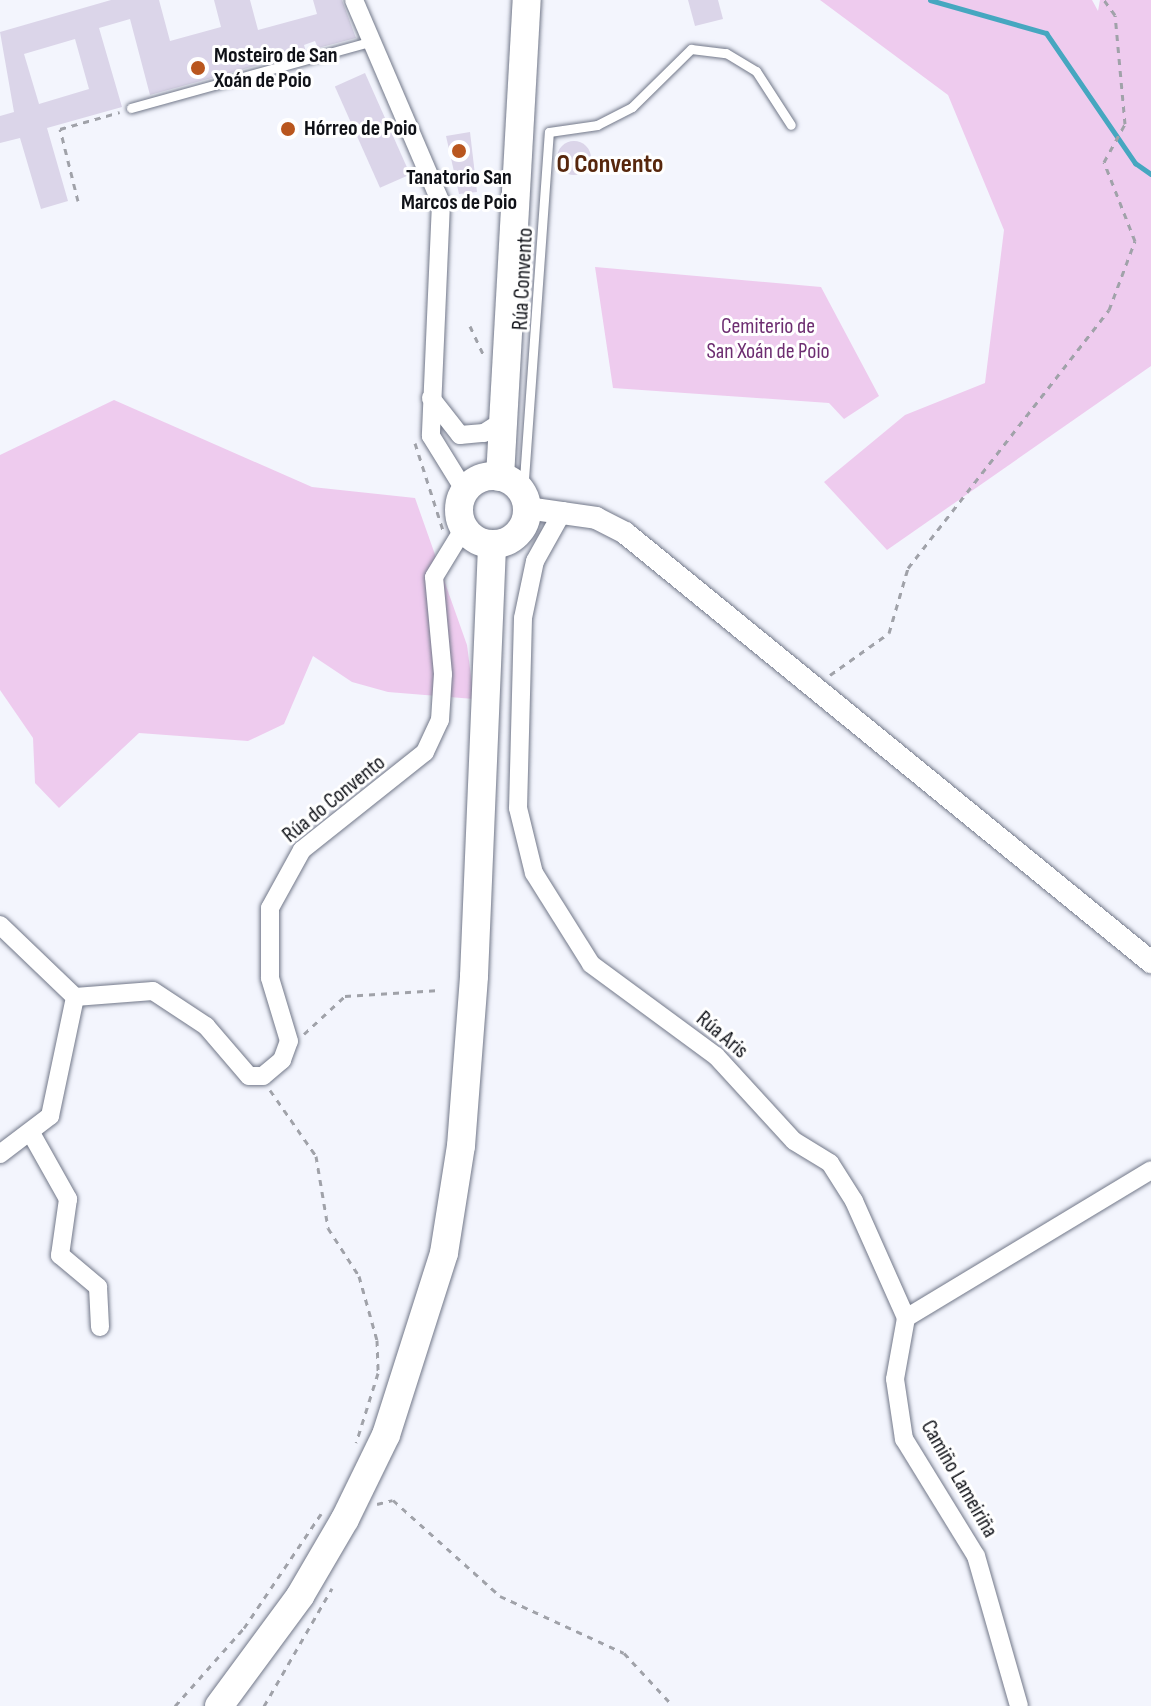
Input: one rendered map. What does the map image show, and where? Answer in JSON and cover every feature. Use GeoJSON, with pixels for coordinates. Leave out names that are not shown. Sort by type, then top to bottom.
{"type":"FeatureCollection","features":[{"type":"Feature","properties":{"kind":"highway"},"geometry":{"type":"LineString","coordinates":[[492,545],[522,530],[504,420],[527,0]]}},
{"type":"Feature","properties":{"kind":"highway"},"geometry":{"type":"LineString","coordinates":[[492,545],[464,528],[459,510],[465,491],[480,479],[517,492]]}},
{"type":"Feature","properties":{"kind":"highway"},"geometry":{"type":"LineString","coordinates":[[219,1706],[300,1596],[345,1519],[386,1435],[444,1253],[461,1146],[473,992],[492,545]]}},
{"type":"Feature","properties":{"kind":"street"},"geometry":{"type":"LineString","coordinates":[[354,0],[366,43],[443,216],[430,397],[437,455],[465,491]]}},
{"type":"Feature","properties":{"kind":"street"},"geometry":{"type":"LineString","coordinates":[[430,397],[460,435],[504,420]]}},
{"type":"Feature","properties":{"kind":"street"},"geometry":{"type":"LineString","coordinates":[[517,492],[625,533],[810,689],[1151,962]]}},
{"type":"Feature","properties":{"kind":"street","name":"Rúa Aris"},"geometry":{"type":"LineString","coordinates":[[563,511],[535,561],[523,618],[518,808],[534,873],[591,964],[716,1056],[794,1141],[830,1163],[906,1318]]}},
{"type":"Feature","properties":{"kind":"street","name":"Rúa do Convento"},"geometry":{"type":"LineString","coordinates":[[289,1041],[270,978],[270,908],[302,850],[425,752],[440,720],[443,674],[434,577],[464,528]]}},
{"type":"Feature","properties":{"kind":"street"},"geometry":{"type":"LineString","coordinates":[[0,925],[75,997],[153,991],[206,1026],[249,1076],[263,1076],[282,1060],[289,1041]]}},
{"type":"Feature","properties":{"kind":"street"},"geometry":{"type":"LineString","coordinates":[[0,1154],[50,1116],[75,997]]}},
{"type":"Feature","properties":{"kind":"street"},"geometry":{"type":"LineString","coordinates":[[31,1133],[68,1199],[60,1255],[98,1287],[100,1327]]}},
{"type":"Feature","properties":{"kind":"street"},"geometry":{"type":"LineString","coordinates":[[906,1318],[1151,1170]]}},
{"type":"Feature","properties":{"kind":"street","name":"Camiño Lameiriña"},"geometry":{"type":"LineString","coordinates":[[906,1318],[895,1379],[904,1439],[976,1556],[1019,1706]]}},
{"type":"Feature","properties":{"kind":"lane"},"geometry":{"type":"LineString","coordinates":[[131,108],[366,43]]}},
{"type":"Feature","properties":{"kind":"lane","name":"Rúa Convento"},"geometry":{"type":"LineString","coordinates":[[517,492],[549,132],[597,125],[632,107],[691,49],[726,53],[756,71],[791,125]]}},
{"type":"Feature","properties":{"kind":"path"},"geometry":{"type":"LineString","coordinates":[[810,689],[889,633],[908,568],[1109,310],[1135,241],[1104,162],[1124,126],[1115,15],[1104,0]]}},
{"type":"Feature","properties":{"kind":"path"},"geometry":{"type":"LineString","coordinates":[[78,201],[60,129],[131,108]]}},
{"type":"Feature","properties":{"kind":"path"},"geometry":{"type":"LineString","coordinates":[[289,1041],[313,1030],[345,996],[440,990]]}},
{"type":"Feature","properties":{"kind":"path"},"geometry":{"type":"LineString","coordinates":[[263,1076],[316,1156],[328,1228],[359,1276],[377,1340],[378,1373],[354,1448]]}},
{"type":"Feature","properties":{"kind":"path"},"geometry":{"type":"LineString","coordinates":[[374,1507],[383,1498],[500,1596],[624,1653],[673,1706]]}},
{"type":"Feature","properties":{"kind":"path"},"geometry":{"type":"LineString","coordinates":[[175,1706],[244,1628],[327,1504]]}},
{"type":"Feature","properties":{"kind":"path"},"geometry":{"type":"LineString","coordinates":[[264,1706],[339,1574]]}},
{"type":"Feature","properties":{"kind":"green space"},"geometry":{"type":"Polygon","coordinates":[[[820,0],[1092,0],[1098,11],[1100,0],[1151,0],[1151,366],[887,550],[824,482],[905,415],[985,383],[1004,230],[948,95],[820,0]]]}},
{"type":"Feature","properties":{"kind":"green space","name":"Cemiterio de San Xoán de Poio"},"geometry":{"type":"Polygon","coordinates":[[[595,267],[821,287],[879,396],[844,419],[829,403],[613,388],[595,267]]]}},
{"type":"Feature","properties":{"kind":"green space"},"geometry":{"type":"Polygon","coordinates":[[[114,400],[312,487],[415,498],[467,645],[474,699],[388,692],[352,682],[313,656],[284,724],[248,741],[139,733],[59,808],[35,783],[33,738],[0,690],[0,455],[114,400]]]}},
{"type":"Feature","properties":{"kind":"building"},"geometry":{"type":"Polygon","coordinates":[[[111,0],[159,0],[170,41],[221,27],[214,0],[250,0],[258,30],[317,14],[313,0],[342,0],[356,38],[318,48],[315,41],[304,45],[306,52],[150,95],[130,19],[99,28],[122,107],[47,128],[68,201],[41,209],[20,138],[0,143],[0,116],[14,112],[0,32],[111,0]],[[75,39],[24,54],[39,104],[89,89],[75,39]]]}},
{"type":"Feature","properties":{"kind":"building"},"geometry":{"type":"Polygon","coordinates":[[[688,0],[718,0],[723,19],[695,26],[688,0]]]}},
{"type":"Feature","properties":{"kind":"building"},"geometry":{"type":"Polygon","coordinates":[[[365,73],[410,174],[380,188],[335,86],[365,73]]]}},
{"type":"Feature","properties":{"kind":"building","name":"Tanatorio San Marcos de Poio"},"geometry":{"type":"Polygon","coordinates":[[[470,132],[477,192],[459,194],[446,136],[470,132]]]}},
{"type":"Feature","properties":{"kind":"building"},"geometry":{"type":"Polygon","coordinates":[[[574,141],[586,146],[591,158],[586,170],[574,175],[562,170],[557,158],[562,146],[574,141]]]}},
{"type":"Feature","properties":{"kind":"waterway"},"geometry":{"type":"LineString","coordinates":[[930,0],[1046,33],[1135,163],[1151,174]]}},
{"type":"Feature","properties":{"kind":"place","name":"Mosteiro de San Xoán de Poio"},"geometry":{"type":"Point","coordinates":[198,68]}},
{"type":"Feature","properties":{"kind":"place","name":"Hórreo de Poio"},"geometry":{"type":"Point","coordinates":[288,129]}},
{"type":"Feature","properties":{"kind":"place","name":"Tanatorio San Marcos de Poio"},"geometry":{"type":"Point","coordinates":[459,151]}},
{"type":"Feature","properties":{"kind":"district","name":"O Convento"},"geometry":{"type":"Point","coordinates":[610,165]}}]}
